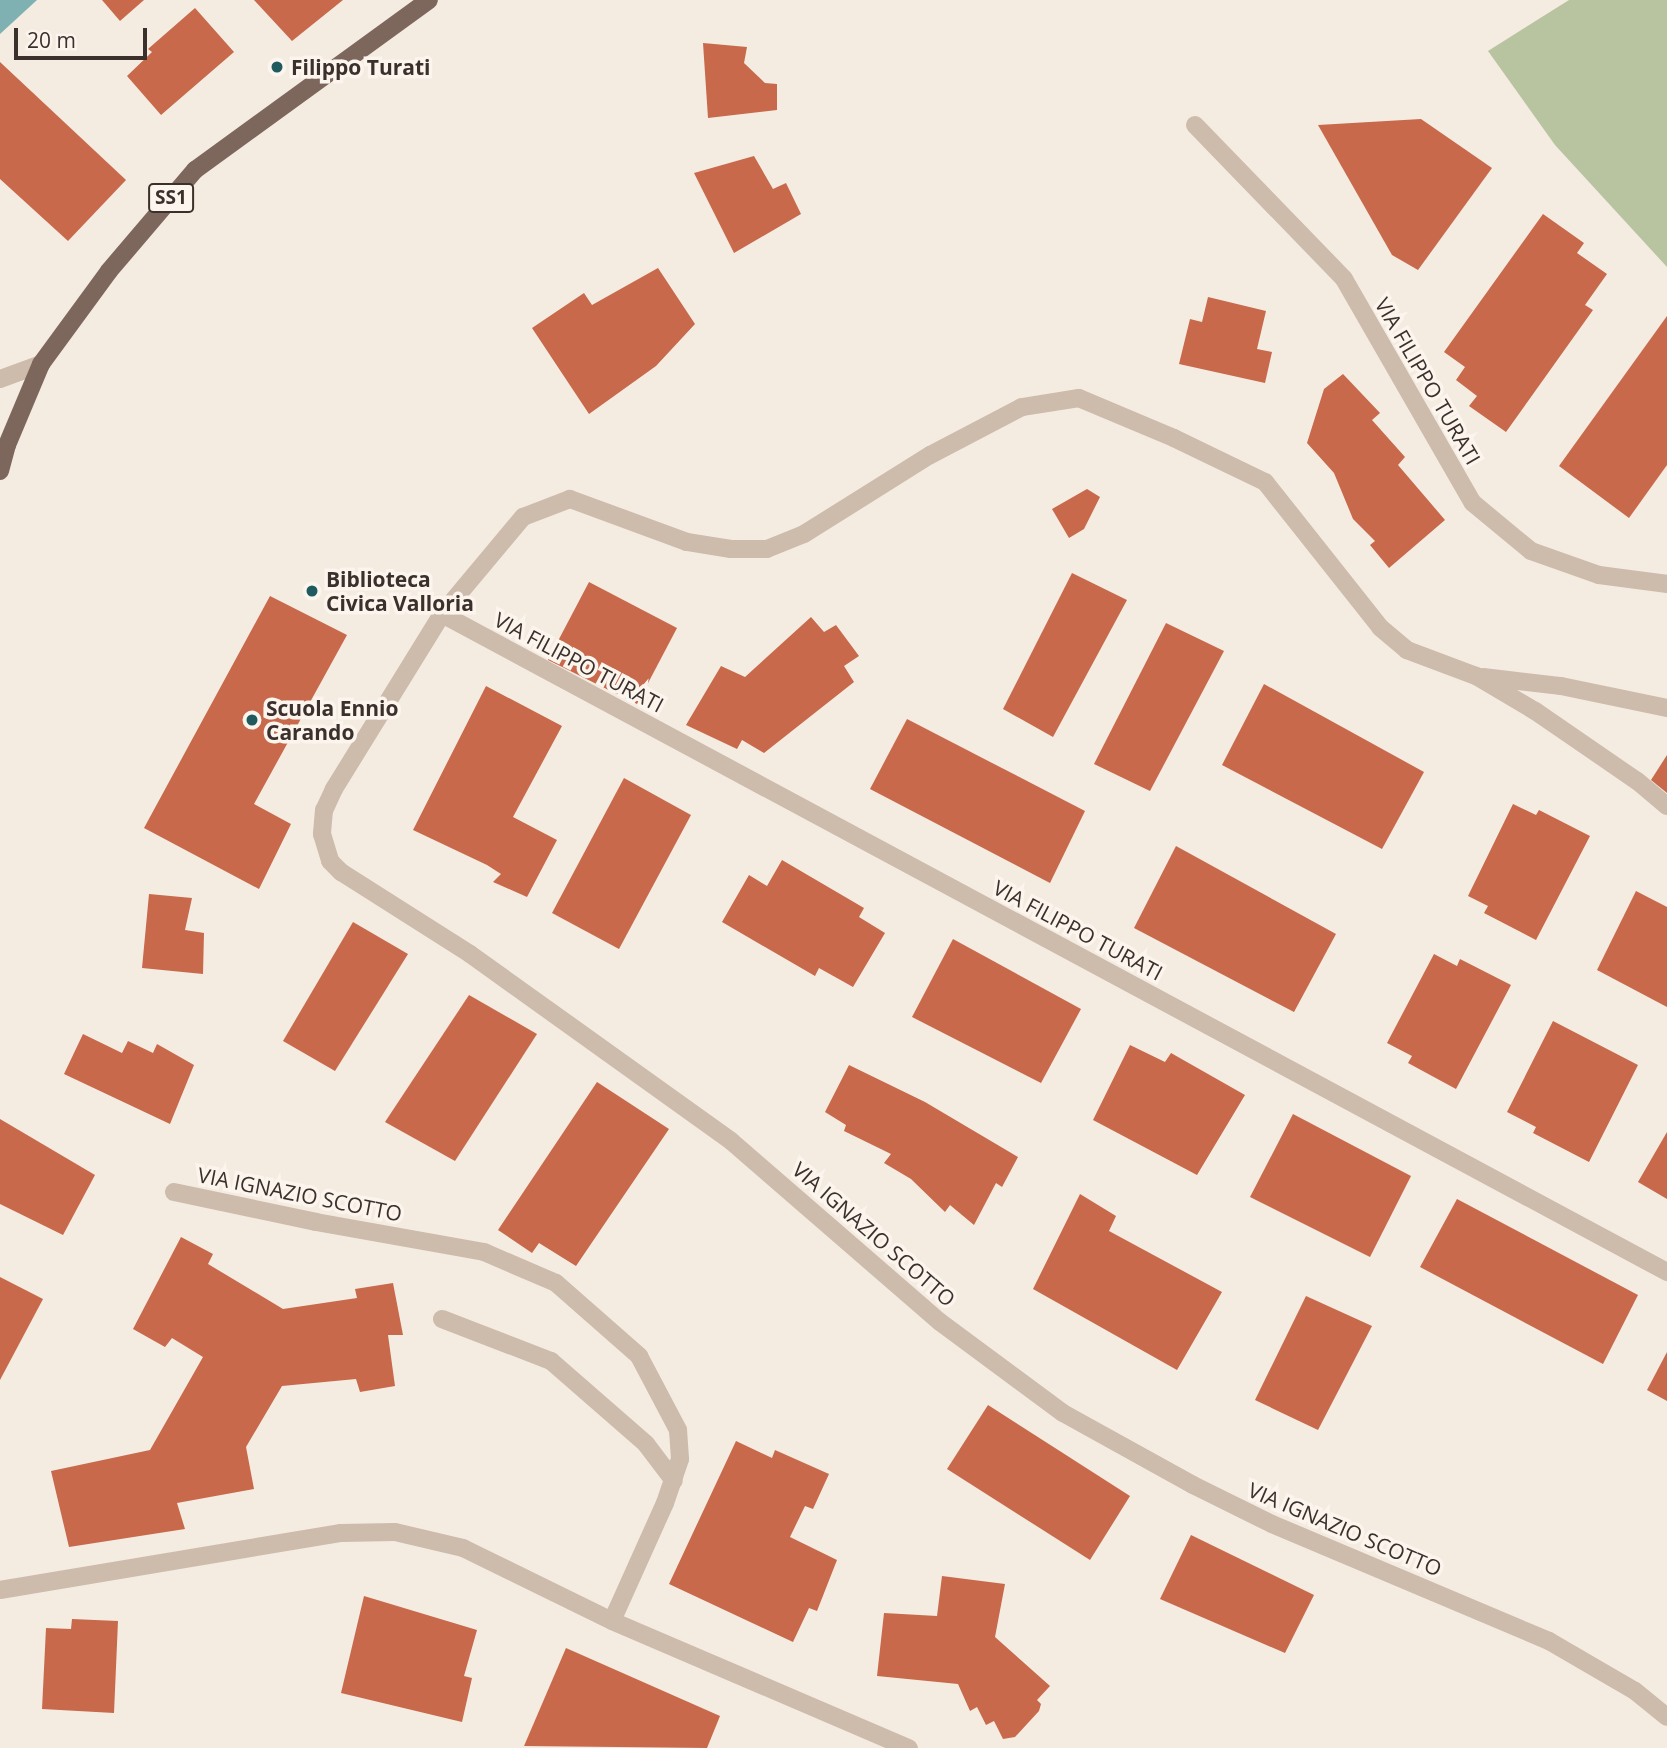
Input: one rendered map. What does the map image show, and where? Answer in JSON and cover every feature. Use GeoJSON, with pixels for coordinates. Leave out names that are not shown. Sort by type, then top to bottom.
{"type":"FeatureCollection","features":[{"type":"Feature","properties":{"kind":"main road","name":"SS1"},"geometry":{"type":"LineString","coordinates":[[0,471],[7,445],[41,364],[109,271],[195,170],[429,0]]}},
{"type":"Feature","properties":{"kind":"street","name":"VIA FILIPPO TURATI"},"geometry":{"type":"LineString","coordinates":[[1195,125],[1344,279],[1473,503],[1531,551],[1599,575],[1667,584]]}},
{"type":"Feature","properties":{"kind":"street"},"geometry":{"type":"LineString","coordinates":[[0,379],[41,364]]}},
{"type":"Feature","properties":{"kind":"street"},"geometry":{"type":"LineString","coordinates":[[442,614],[523,517],[570,499],[687,542],[731,549],[767,549],[804,534],[930,455],[1022,407],[1079,398],[1174,438],[1265,482],[1380,627],[1407,650],[1476,676],[1546,719],[1637,781],[1667,806]]}},
{"type":"Feature","properties":{"kind":"street","name":"VIA FILIPPO TURATI"},"geometry":{"type":"LineString","coordinates":[[442,614],[1667,1272]]}},
{"type":"Feature","properties":{"kind":"street","name":"VIA IGNAZIO SCOTTO"},"geometry":{"type":"LineString","coordinates":[[442,614],[334,789],[324,810],[322,834],[330,861],[341,872],[470,954],[731,1140],[940,1322],[1063,1413],[1193,1485],[1272,1524],[1549,1641],[1635,1691],[1667,1717]]}},
{"type":"Feature","properties":{"kind":"street"},"geometry":{"type":"LineString","coordinates":[[1476,676],[1561,686],[1667,708]]}},
{"type":"Feature","properties":{"kind":"street","name":"VIA IGNAZIO SCOTTO"},"geometry":{"type":"LineString","coordinates":[[174,1192],[316,1222],[484,1252],[556,1283],[639,1356],[678,1430],[680,1459],[674,1480],[612,1621]]}},
{"type":"Feature","properties":{"kind":"street"},"geometry":{"type":"LineString","coordinates":[[442,1319],[551,1361],[646,1444],[674,1480]]}},
{"type":"Feature","properties":{"kind":"street"},"geometry":{"type":"LineString","coordinates":[[0,1590],[341,1533],[395,1532],[463,1548],[612,1621],[909,1748]]}},
{"type":"Feature","properties":{"kind":"green space"},"geometry":{"type":"Polygon","coordinates":[[[1569,0],[1667,0],[1667,267],[1555,145],[1488,51],[1569,0]]]}},
{"type":"Feature","properties":{"kind":"water"},"geometry":{"type":"Polygon","coordinates":[[[0,0],[37,0],[0,34],[0,0]]]}},
{"type":"Feature","properties":{"kind":"building"},"geometry":{"type":"Polygon","coordinates":[[[102,0],[144,0],[120,21],[102,0]]]}},
{"type":"Feature","properties":{"kind":"building"},"geometry":{"type":"Polygon","coordinates":[[[254,0],[343,0],[292,41],[254,0]]]}},
{"type":"Feature","properties":{"kind":"building"},"geometry":{"type":"Polygon","coordinates":[[[195,8],[234,52],[161,115],[127,76],[152,52],[148,49],[195,8]]]}},
{"type":"Feature","properties":{"kind":"building"},"geometry":{"type":"Polygon","coordinates":[[[703,43],[747,47],[744,63],[765,83],[777,84],[777,110],[708,118],[703,43]]]}},
{"type":"Feature","properties":{"kind":"building"},"geometry":{"type":"Polygon","coordinates":[[[0,62],[126,180],[68,241],[0,179],[0,62]]]}},
{"type":"Feature","properties":{"kind":"building"},"geometry":{"type":"Polygon","coordinates":[[[1421,119],[1492,168],[1418,270],[1392,255],[1318,125],[1421,119]]]}},
{"type":"Feature","properties":{"kind":"building"},"geometry":{"type":"Polygon","coordinates":[[[754,156],[773,189],[786,183],[801,214],[734,253],[694,173],[754,156]]]}},
{"type":"Feature","properties":{"kind":"building"},"geometry":{"type":"Polygon","coordinates":[[[1543,214],[1584,243],[1577,253],[1607,274],[1585,305],[1593,310],[1506,432],[1469,406],[1477,396],[1456,380],[1465,367],[1444,352],[1543,214]]]}},
{"type":"Feature","properties":{"kind":"building"},"geometry":{"type":"Polygon","coordinates":[[[658,268],[695,324],[656,366],[589,414],[532,328],[584,293],[592,305],[658,268]]]}},
{"type":"Feature","properties":{"kind":"building"},"geometry":{"type":"Polygon","coordinates":[[[1208,297],[1266,311],[1257,349],[1272,352],[1265,383],[1179,364],[1190,319],[1202,322],[1208,297]]]}},
{"type":"Feature","properties":{"kind":"building"},"geometry":{"type":"Polygon","coordinates":[[[1667,316],[1667,465],[1629,518],[1559,466],[1667,316]]]}},
{"type":"Feature","properties":{"kind":"building"},"geometry":{"type":"Polygon","coordinates":[[[1343,374],[1380,413],[1372,420],[1405,457],[1398,465],[1445,520],[1389,568],[1370,545],[1375,541],[1353,519],[1334,473],[1307,443],[1324,389],[1343,374]]]}},
{"type":"Feature","properties":{"kind":"building"},"geometry":{"type":"Polygon","coordinates":[[[1087,489],[1100,497],[1084,529],[1069,538],[1052,509],[1087,489]]]}},
{"type":"Feature","properties":{"kind":"building"},"geometry":{"type":"Polygon","coordinates":[[[1072,573],[1127,600],[1053,737],[1003,709],[1072,573]]]}},
{"type":"Feature","properties":{"kind":"building"},"geometry":{"type":"Polygon","coordinates":[[[589,582],[677,628],[637,704],[548,660],[589,582]]]}},
{"type":"Feature","properties":{"kind":"building","name":"Scuola Ennio Carando"},"geometry":{"type":"Polygon","coordinates":[[[270,596],[347,635],[254,804],[291,824],[259,889],[144,828],[270,596]]]}},
{"type":"Feature","properties":{"kind":"building"},"geometry":{"type":"Polygon","coordinates":[[[811,617],[824,632],[836,625],[859,656],[844,666],[854,682],[764,753],[742,740],[737,749],[686,725],[721,666],[745,677],[811,617]]]}},
{"type":"Feature","properties":{"kind":"building"},"geometry":{"type":"Polygon","coordinates":[[[1166,623],[1224,651],[1150,791],[1094,764],[1166,623]]]}},
{"type":"Feature","properties":{"kind":"building"},"geometry":{"type":"Polygon","coordinates":[[[1264,684],[1424,772],[1382,849],[1222,765],[1264,684]]]}},
{"type":"Feature","properties":{"kind":"building"},"geometry":{"type":"Polygon","coordinates":[[[486,686],[562,726],[513,817],[557,840],[527,897],[493,882],[501,874],[487,865],[413,830],[486,686]]]}},
{"type":"Feature","properties":{"kind":"building"},"geometry":{"type":"Polygon","coordinates":[[[907,719],[1085,811],[1050,883],[870,789],[907,719]]]}},
{"type":"Feature","properties":{"kind":"building"},"geometry":{"type":"Polygon","coordinates":[[[1667,755],[1667,793],[1651,780],[1667,755]]]}},
{"type":"Feature","properties":{"kind":"building"},"geometry":{"type":"Polygon","coordinates":[[[624,778],[691,815],[619,949],[552,913],[624,778]]]}},
{"type":"Feature","properties":{"kind":"building"},"geometry":{"type":"Polygon","coordinates":[[[1513,804],[1536,815],[1539,810],[1590,836],[1536,940],[1484,913],[1488,906],[1468,896],[1513,804]]]}},
{"type":"Feature","properties":{"kind":"building"},"geometry":{"type":"Polygon","coordinates":[[[1176,846],[1336,934],[1294,1012],[1134,928],[1176,846]]]}},
{"type":"Feature","properties":{"kind":"building"},"geometry":{"type":"Polygon","coordinates":[[[782,860],[864,908],[859,917],[885,933],[853,987],[819,968],[815,976],[722,922],[749,875],[767,886],[782,860]]]}},
{"type":"Feature","properties":{"kind":"building"},"geometry":{"type":"Polygon","coordinates":[[[1636,891],[1667,907],[1667,1007],[1597,970],[1636,891]]]}},
{"type":"Feature","properties":{"kind":"building"},"geometry":{"type":"Polygon","coordinates":[[[149,894],[192,898],[185,930],[204,933],[203,974],[142,968],[149,894]]]}},
{"type":"Feature","properties":{"kind":"building"},"geometry":{"type":"Polygon","coordinates":[[[353,922],[408,954],[335,1071],[283,1041],[353,922]]]}},
{"type":"Feature","properties":{"kind":"building"},"geometry":{"type":"Polygon","coordinates":[[[953,939],[1081,1009],[1041,1083],[912,1017],[953,939]]]}},
{"type":"Feature","properties":{"kind":"building"},"geometry":{"type":"Polygon","coordinates":[[[1434,954],[1457,966],[1460,959],[1511,985],[1456,1089],[1408,1063],[1412,1056],[1387,1043],[1434,954]]]}},
{"type":"Feature","properties":{"kind":"building"},"geometry":{"type":"Polygon","coordinates":[[[469,995],[537,1034],[455,1161],[385,1122],[469,995]]]}},
{"type":"Feature","properties":{"kind":"building"},"geometry":{"type":"Polygon","coordinates":[[[1553,1021],[1638,1065],[1589,1162],[1533,1133],[1536,1127],[1507,1112],[1553,1021]]]}},
{"type":"Feature","properties":{"kind":"building"},"geometry":{"type":"Polygon","coordinates":[[[83,1034],[122,1053],[128,1041],[153,1053],[157,1044],[194,1065],[170,1124],[64,1074],[83,1034]]]}},
{"type":"Feature","properties":{"kind":"building"},"geometry":{"type":"Polygon","coordinates":[[[1130,1045],[1165,1062],[1171,1053],[1245,1095],[1197,1175],[1093,1120],[1130,1045]]]}},
{"type":"Feature","properties":{"kind":"building"},"geometry":{"type":"Polygon","coordinates":[[[849,1065],[925,1102],[1018,1157],[1002,1187],[996,1183],[974,1225],[950,1205],[945,1212],[911,1179],[884,1163],[891,1154],[844,1131],[846,1125],[825,1112],[849,1065]]]}},
{"type":"Feature","properties":{"kind":"building"},"geometry":{"type":"Polygon","coordinates":[[[597,1082],[669,1129],[576,1266],[539,1243],[532,1253],[498,1230],[597,1082]]]}},
{"type":"Feature","properties":{"kind":"building"},"geometry":{"type":"Polygon","coordinates":[[[1293,1114],[1411,1176],[1370,1257],[1250,1197],[1293,1114]]]}},
{"type":"Feature","properties":{"kind":"building"},"geometry":{"type":"Polygon","coordinates":[[[0,1119],[95,1175],[63,1235],[0,1204],[0,1119]]]}},
{"type":"Feature","properties":{"kind":"building"},"geometry":{"type":"Polygon","coordinates":[[[1667,1132],[1667,1199],[1638,1182],[1667,1132]]]}},
{"type":"Feature","properties":{"kind":"building"},"geometry":{"type":"Polygon","coordinates":[[[1080,1194],[1116,1216],[1109,1231],[1222,1292],[1177,1370],[1033,1289],[1080,1194]]]}},
{"type":"Feature","properties":{"kind":"building"},"geometry":{"type":"Polygon","coordinates":[[[1457,1199],[1638,1295],[1603,1364],[1420,1267],[1457,1199]]]}},
{"type":"Feature","properties":{"kind":"building"},"geometry":{"type":"Polygon","coordinates":[[[181,1237],[213,1254],[208,1264],[283,1309],[357,1298],[355,1289],[393,1283],[403,1335],[388,1335],[395,1386],[360,1392],[356,1379],[282,1386],[246,1447],[254,1489],[177,1503],[185,1529],[69,1547],[51,1471],[150,1450],[203,1357],[172,1338],[165,1347],[133,1329],[181,1237]]]}},
{"type":"Feature","properties":{"kind":"building"},"geometry":{"type":"Polygon","coordinates":[[[0,1277],[43,1299],[0,1380],[0,1277]]]}},
{"type":"Feature","properties":{"kind":"building"},"geometry":{"type":"Polygon","coordinates":[[[1306,1296],[1372,1326],[1318,1430],[1255,1400],[1306,1296]]]}},
{"type":"Feature","properties":{"kind":"building"},"geometry":{"type":"Polygon","coordinates":[[[1667,1352],[1667,1401],[1647,1390],[1667,1352]]]}},
{"type":"Feature","properties":{"kind":"building"},"geometry":{"type":"Polygon","coordinates":[[[988,1405],[1130,1496],[1090,1560],[947,1469],[988,1405]]]}},
{"type":"Feature","properties":{"kind":"building"},"geometry":{"type":"Polygon","coordinates":[[[736,1441],[772,1458],[775,1450],[829,1474],[813,1509],[805,1506],[790,1537],[837,1560],[817,1611],[809,1608],[793,1642],[669,1584],[736,1441]]]}},
{"type":"Feature","properties":{"kind":"building"},"geometry":{"type":"Polygon","coordinates":[[[1191,1535],[1314,1595],[1285,1653],[1160,1599],[1191,1535]]]}},
{"type":"Feature","properties":{"kind":"building"},"geometry":{"type":"Polygon","coordinates":[[[942,1576],[1005,1584],[995,1637],[1050,1686],[1037,1700],[1041,1704],[1039,1711],[1015,1737],[1003,1739],[994,1721],[986,1725],[977,1707],[970,1711],[958,1684],[877,1676],[884,1613],[937,1616],[942,1576]]]}},
{"type":"Feature","properties":{"kind":"building"},"geometry":{"type":"Polygon","coordinates":[[[364,1596],[477,1630],[464,1676],[472,1678],[462,1722],[341,1693],[364,1596]]]}},
{"type":"Feature","properties":{"kind":"building"},"geometry":{"type":"Polygon","coordinates":[[[72,1619],[118,1621],[114,1713],[42,1709],[46,1628],[71,1629],[72,1619]]]}},
{"type":"Feature","properties":{"kind":"building"},"geometry":{"type":"Polygon","coordinates":[[[566,1648],[720,1716],[707,1748],[524,1746],[566,1648]]]}},
{"type":"Feature","properties":{"kind":"place","name":"Filippo Turati"},"geometry":{"type":"Point","coordinates":[277,67]}},
{"type":"Feature","properties":{"kind":"place","name":"Biblioteca Civica Valloria"},"geometry":{"type":"Point","coordinates":[312,591]}},
{"type":"Feature","properties":{"kind":"place","name":"Scuola Ennio Carando"},"geometry":{"type":"Point","coordinates":[252,720]}}]}
